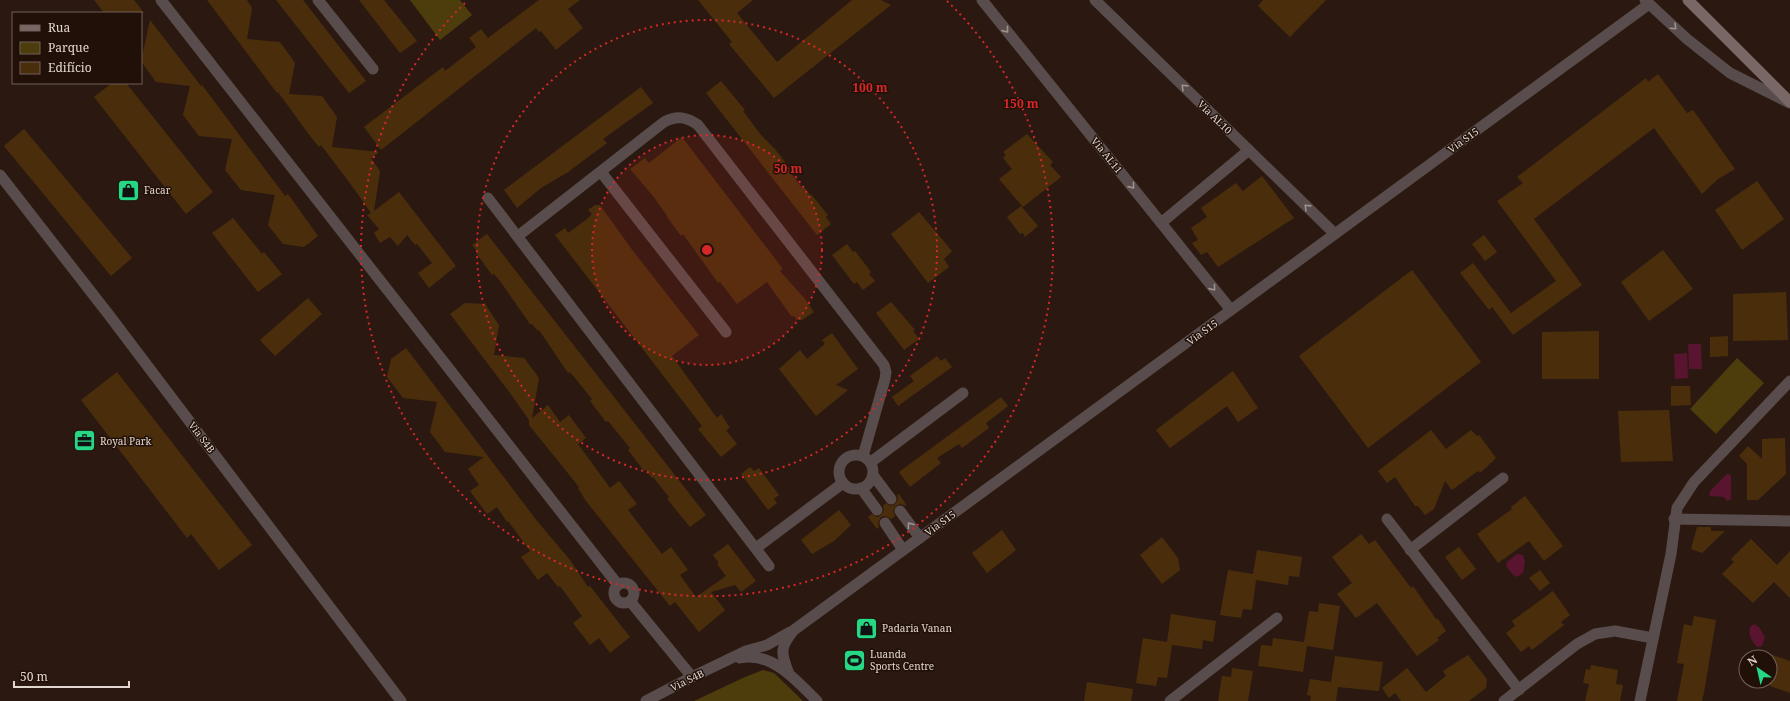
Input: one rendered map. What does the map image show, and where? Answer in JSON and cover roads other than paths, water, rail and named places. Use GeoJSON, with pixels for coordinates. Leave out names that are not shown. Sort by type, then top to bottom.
{"type":"FeatureCollection","features":[{"type":"Feature","properties":{"kind":"main road"},"geometry":{"type":"LineString","coordinates":[[1688,0],[1790,103]]}},
{"type":"Feature","properties":{"kind":"street"},"geometry":{"type":"LineString","coordinates":[[161,0],[618,585],[624,582],[632,587],[635,592],[630,601],[692,677]]}},
{"type":"Feature","properties":{"kind":"street"},"geometry":{"type":"LineString","coordinates":[[318,0],[373,69]]}},
{"type":"Feature","properties":{"kind":"street","name":"Via AL11"},"geometry":{"type":"LineString","coordinates":[[982,0],[1231,310]]}},
{"type":"Feature","properties":{"kind":"street","name":"Via AL10"},"geometry":{"type":"LineString","coordinates":[[1095,0],[1335,234]]}},
{"type":"Feature","properties":{"kind":"street"},"geometry":{"type":"LineString","coordinates":[[1647,2],[1687,39],[1730,73],[1790,103]]}},
{"type":"Feature","properties":{"kind":"street","name":"Via S15"},"geometry":{"type":"LineString","coordinates":[[789,674],[781,654],[785,641],[794,630],[1335,234],[1647,2]]}},
{"type":"Feature","properties":{"kind":"street"},"geometry":{"type":"LineString","coordinates":[[518,236],[670,119],[683,117],[698,125],[884,365],[886,372],[885,379],[867,459],[873,475],[891,499]]}},
{"type":"Feature","properties":{"kind":"street"},"geometry":{"type":"LineString","coordinates":[[1161,223],[1249,150]]}},
{"type":"Feature","properties":{"kind":"street"},"geometry":{"type":"LineString","coordinates":[[601,172],[726,332]]}},
{"type":"Feature","properties":{"kind":"street","name":"Via S4B"},"geometry":{"type":"LineString","coordinates":[[0,176],[109,315],[401,701]]}},
{"type":"Feature","properties":{"kind":"street"},"geometry":{"type":"LineString","coordinates":[[488,198],[769,566]]}},
{"type":"Feature","properties":{"kind":"street"},"geometry":{"type":"LineString","coordinates":[[1640,701],[1671,554],[1674,519],[1677,508],[1694,482],[1790,380]]}},
{"type":"Feature","properties":{"kind":"street"},"geometry":{"type":"LineString","coordinates":[[867,459],[963,393]]}},
{"type":"Feature","properties":{"kind":"street"},"geometry":{"type":"LineString","coordinates":[[867,459],[854,454],[842,461],[839,474],[843,483],[853,489],[861,488],[871,480],[873,475]]}},
{"type":"Feature","properties":{"kind":"street"},"geometry":{"type":"LineString","coordinates":[[1410,550],[1503,478]]}},
{"type":"Feature","properties":{"kind":"street"},"geometry":{"type":"LineString","coordinates":[[756,548],[843,483]]}},
{"type":"Feature","properties":{"kind":"street"},"geometry":{"type":"LineString","coordinates":[[861,488],[877,510]]}},
{"type":"Feature","properties":{"kind":"street"},"geometry":{"type":"LineString","coordinates":[[900,512],[920,538]]}},
{"type":"Feature","properties":{"kind":"street"},"geometry":{"type":"LineString","coordinates":[[1674,519],[1768,522],[1790,521]]}},
{"type":"Feature","properties":{"kind":"street"},"geometry":{"type":"LineString","coordinates":[[1387,520],[1519,690]]}},
{"type":"Feature","properties":{"kind":"street"},"geometry":{"type":"LineString","coordinates":[[1768,522],[1790,528]]}},
{"type":"Feature","properties":{"kind":"street"},"geometry":{"type":"LineString","coordinates":[[885,523],[903,550]]}},
{"type":"Feature","properties":{"kind":"street"},"geometry":{"type":"LineString","coordinates":[[1170,701],[1277,618]]}},
{"type":"Feature","properties":{"kind":"street","name":"Via S4B"},"geometry":{"type":"LineString","coordinates":[[646,701],[692,677],[746,652],[768,644],[794,630]]}},
{"type":"Feature","properties":{"kind":"street"},"geometry":{"type":"LineString","coordinates":[[1504,701],[1577,644],[1595,634],[1615,631],[1653,638]]}},
{"type":"Feature","properties":{"kind":"street","name":"Via S4B"},"geometry":{"type":"LineString","coordinates":[[728,661],[749,656],[762,658],[789,674]]}},
{"type":"Feature","properties":{"kind":"street"},"geometry":{"type":"LineString","coordinates":[[789,674],[818,701]]}},
{"type":"Feature","properties":{"kind":"place","name":"Facar"},"geometry":{"type":"Point","coordinates":[129,190]}},
{"type":"Feature","properties":{"kind":"place","name":"Royal Park"},"geometry":{"type":"Point","coordinates":[85,441]}},
{"type":"Feature","properties":{"kind":"place","name":"Padaria Vanan"},"geometry":{"type":"Point","coordinates":[867,628]}},
{"type":"Feature","properties":{"kind":"place","name":"Luanda Sports Centre"},"geometry":{"type":"Point","coordinates":[855,660]}}]}
